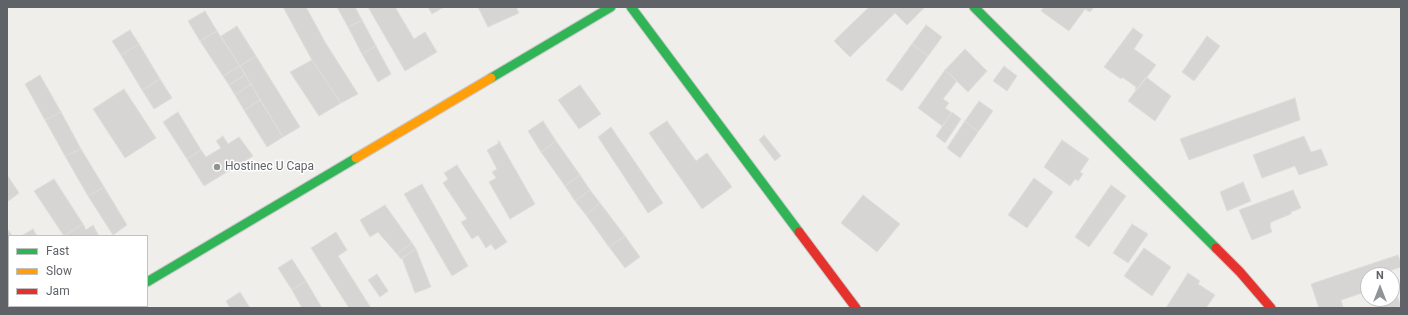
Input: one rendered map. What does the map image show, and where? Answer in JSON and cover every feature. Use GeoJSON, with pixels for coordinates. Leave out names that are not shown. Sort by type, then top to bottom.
{"type":"FeatureCollection","features":[{"type":"Feature","properties":{"kind":"street"},"geometry":{"type":"LineString","coordinates":[[148,281],[611,7]]}},
{"type":"Feature","properties":{"kind":"street"},"geometry":{"type":"LineString","coordinates":[[631,7],[856,308]]}},
{"type":"Feature","properties":{"kind":"street"},"geometry":{"type":"LineString","coordinates":[[974,7],[1240,272],[1271,308]]}},
{"type":"Feature","properties":{"kind":"building"},"geometry":{"type":"Polygon","coordinates":[[[283,7],[306,7],[325,42],[358,94],[341,103],[312,60],[283,7]]]}},
{"type":"Feature","properties":{"kind":"building"},"geometry":{"type":"Polygon","coordinates":[[[337,7],[355,7],[362,20],[348,27],[337,7]]]}},
{"type":"Feature","properties":{"kind":"building"},"geometry":{"type":"Polygon","coordinates":[[[368,7],[395,7],[414,39],[425,32],[437,52],[405,71],[368,7]]]}},
{"type":"Feature","properties":{"kind":"building"},"geometry":{"type":"Polygon","coordinates":[[[428,7],[444,7],[432,14],[428,7]]]}},
{"type":"Feature","properties":{"kind":"building"},"geometry":{"type":"Polygon","coordinates":[[[478,7],[516,7],[519,13],[488,27],[478,7]]]}},
{"type":"Feature","properties":{"kind":"building"},"geometry":{"type":"Polygon","coordinates":[[[869,7],[924,8],[907,25],[895,13],[850,57],[834,41],[869,7]]]}},
{"type":"Feature","properties":{"kind":"building"},"geometry":{"type":"Polygon","coordinates":[[[1044,7],[1094,7],[1090,12],[1085,9],[1069,31],[1041,11],[1044,7]]]}},
{"type":"Feature","properties":{"kind":"building"},"geometry":{"type":"Polygon","coordinates":[[[205,11],[217,31],[200,41],[188,21],[205,11]]]}},
{"type":"Feature","properties":{"kind":"building"},"geometry":{"type":"Polygon","coordinates":[[[362,20],[376,46],[362,54],[348,27],[362,20]]]}},
{"type":"Feature","properties":{"kind":"building"},"geometry":{"type":"Polygon","coordinates":[[[926,25],[942,37],[928,56],[912,44],[926,25]]]}},
{"type":"Feature","properties":{"kind":"building"},"geometry":{"type":"Polygon","coordinates":[[[237,26],[256,56],[240,66],[221,36],[237,26]]]}},
{"type":"Feature","properties":{"kind":"building"},"geometry":{"type":"Polygon","coordinates":[[[1133,28],[1143,35],[1134,49],[1156,65],[1137,90],[1135,89],[1136,87],[1122,77],[1121,79],[1104,67],[1133,28]]]}},
{"type":"Feature","properties":{"kind":"building"},"geometry":{"type":"Polygon","coordinates":[[[130,30],[139,44],[121,55],[112,41],[130,30]]]}},
{"type":"Feature","properties":{"kind":"building"},"geometry":{"type":"Polygon","coordinates":[[[217,31],[240,66],[223,76],[200,41],[217,31]]]}},
{"type":"Feature","properties":{"kind":"building"},"geometry":{"type":"Polygon","coordinates":[[[1207,36],[1220,46],[1194,81],[1182,72],[1207,36]]]}},
{"type":"Feature","properties":{"kind":"building"},"geometry":{"type":"Polygon","coordinates":[[[139,44],[160,79],[142,90],[121,55],[139,44]]]}},
{"type":"Feature","properties":{"kind":"building"},"geometry":{"type":"Polygon","coordinates":[[[912,44],[928,56],[902,91],[886,80],[912,44]]]}},
{"type":"Feature","properties":{"kind":"building"},"geometry":{"type":"Polygon","coordinates":[[[376,46],[391,74],[378,82],[362,54],[376,46]]]}},
{"type":"Feature","properties":{"kind":"building"},"geometry":{"type":"Polygon","coordinates":[[[965,49],[987,71],[968,92],[945,70],[965,49]]]}},
{"type":"Feature","properties":{"kind":"building"},"geometry":{"type":"Polygon","coordinates":[[[256,56],[300,127],[283,137],[240,66],[256,56]]]}},
{"type":"Feature","properties":{"kind":"building"},"geometry":{"type":"Polygon","coordinates":[[[312,60],[341,103],[319,116],[290,72],[312,60]]]}},
{"type":"Feature","properties":{"kind":"building"},"geometry":{"type":"Polygon","coordinates":[[[240,66],[245,75],[229,85],[223,76],[240,66]]]}},
{"type":"Feature","properties":{"kind":"building"},"geometry":{"type":"Polygon","coordinates":[[[1004,66],[1017,76],[1007,91],[993,81],[1004,66]]]}},
{"type":"Feature","properties":{"kind":"building"},"geometry":{"type":"Polygon","coordinates":[[[945,70],[957,81],[943,99],[949,103],[945,108],[952,113],[942,126],[918,108],[945,70]]]}},
{"type":"Feature","properties":{"kind":"building"},"geometry":{"type":"Polygon","coordinates":[[[40,75],[61,112],[45,120],[25,84],[40,75]]]}},
{"type":"Feature","properties":{"kind":"building"},"geometry":{"type":"Polygon","coordinates":[[[245,75],[251,84],[235,95],[229,85],[245,75]]]}},
{"type":"Feature","properties":{"kind":"building"},"geometry":{"type":"Polygon","coordinates":[[[1146,77],[1171,96],[1155,121],[1128,101],[1146,77]]]}},
{"type":"Feature","properties":{"kind":"building"},"geometry":{"type":"Polygon","coordinates":[[[160,79],[172,98],[154,109],[142,90],[160,79]]]}},
{"type":"Feature","properties":{"kind":"building"},"geometry":{"type":"Polygon","coordinates":[[[251,84],[260,100],[244,110],[235,95],[251,84]]]}},
{"type":"Feature","properties":{"kind":"building"},"geometry":{"type":"Polygon","coordinates":[[[580,85],[601,114],[579,129],[558,100],[580,85]]]}},
{"type":"Feature","properties":{"kind":"building"},"geometry":{"type":"Polygon","coordinates":[[[124,89],[156,138],[125,158],[93,109],[124,89]]]}},
{"type":"Feature","properties":{"kind":"building"},"geometry":{"type":"Polygon","coordinates":[[[1295,98],[1300,120],[1189,160],[1180,139],[1295,98]]]}},
{"type":"Feature","properties":{"kind":"building"},"geometry":{"type":"Polygon","coordinates":[[[260,100],[283,137],[267,147],[244,110],[260,100]]]}},
{"type":"Feature","properties":{"kind":"building"},"geometry":{"type":"Polygon","coordinates":[[[979,101],[993,111],[978,132],[965,121],[979,101]]]}},
{"type":"Feature","properties":{"kind":"building"},"geometry":{"type":"Polygon","coordinates":[[[61,112],[81,149],[65,156],[45,120],[61,112]]]}},
{"type":"Feature","properties":{"kind":"building"},"geometry":{"type":"Polygon","coordinates":[[[178,112],[201,150],[187,159],[163,122],[178,112]]]}},
{"type":"Feature","properties":{"kind":"building"},"geometry":{"type":"Polygon","coordinates":[[[952,112],[961,119],[945,143],[936,136],[952,112]]]}},
{"type":"Feature","properties":{"kind":"building"},"geometry":{"type":"Polygon","coordinates":[[[543,121],[556,141],[541,152],[528,131],[543,121]]]}},
{"type":"Feature","properties":{"kind":"building"},"geometry":{"type":"Polygon","coordinates":[[[667,121],[696,161],[707,153],[732,187],[702,209],[649,133],[667,121]]]}},
{"type":"Feature","properties":{"kind":"building"},"geometry":{"type":"Polygon","coordinates":[[[965,121],[978,132],[960,158],[947,148],[965,121]]]}},
{"type":"Feature","properties":{"kind":"building"},"geometry":{"type":"Polygon","coordinates":[[[611,127],[663,203],[648,213],[598,137],[611,127]]]}},
{"type":"Feature","properties":{"kind":"building"},"geometry":{"type":"Polygon","coordinates":[[[764,135],[781,156],[775,161],[759,140],[764,135]]]}},
{"type":"Feature","properties":{"kind":"building"},"geometry":{"type":"Polygon","coordinates":[[[223,136],[228,144],[239,137],[253,156],[204,186],[187,159],[201,150],[206,157],[221,148],[216,141],[223,136]]]}},
{"type":"Feature","properties":{"kind":"building"},"geometry":{"type":"Polygon","coordinates":[[[1304,136],[1311,152],[1321,149],[1328,165],[1299,175],[1295,166],[1262,178],[1253,155],[1304,136]]]}},
{"type":"Feature","properties":{"kind":"building"},"geometry":{"type":"Polygon","coordinates":[[[1062,140],[1089,159],[1080,172],[1083,174],[1078,181],[1075,179],[1070,186],[1044,167],[1062,140]]]}},
{"type":"Feature","properties":{"kind":"building"},"geometry":{"type":"Polygon","coordinates":[[[498,141],[535,204],[510,219],[489,182],[496,178],[492,172],[497,169],[487,150],[499,143],[498,141]]]}},
{"type":"Feature","properties":{"kind":"building"},"geometry":{"type":"Polygon","coordinates":[[[556,141],[580,175],[565,186],[541,152],[556,141]]]}},
{"type":"Feature","properties":{"kind":"building"},"geometry":{"type":"Polygon","coordinates":[[[81,149],[104,187],[88,196],[65,156],[81,149]]]}},
{"type":"Feature","properties":{"kind":"building"},"geometry":{"type":"Polygon","coordinates":[[[457,165],[507,242],[495,250],[491,244],[486,248],[478,235],[472,239],[461,222],[467,219],[443,183],[448,179],[444,173],[457,165]]]}},
{"type":"Feature","properties":{"kind":"building"},"geometry":{"type":"Polygon","coordinates":[[[7,175],[19,193],[7,202],[7,175]]]}},
{"type":"Feature","properties":{"kind":"building"},"geometry":{"type":"Polygon","coordinates":[[[580,175],[590,190],[575,201],[565,186],[580,175]]]}},
{"type":"Feature","properties":{"kind":"building"},"geometry":{"type":"Polygon","coordinates":[[[1034,178],[1053,192],[1027,228],[1008,215],[1034,178]]]}},
{"type":"Feature","properties":{"kind":"building"},"geometry":{"type":"Polygon","coordinates":[[[54,179],[83,224],[63,235],[34,191],[54,179]]]}},
{"type":"Feature","properties":{"kind":"building"},"geometry":{"type":"Polygon","coordinates":[[[1243,182],[1251,201],[1227,211],[1220,192],[1243,182]]]}},
{"type":"Feature","properties":{"kind":"building"},"geometry":{"type":"Polygon","coordinates":[[[422,184],[468,266],[452,276],[404,194],[422,184]]]}},
{"type":"Feature","properties":{"kind":"building"},"geometry":{"type":"Polygon","coordinates":[[[1111,185],[1126,196],[1089,247],[1075,237],[1111,185]]]}},
{"type":"Feature","properties":{"kind":"building"},"geometry":{"type":"Polygon","coordinates":[[[104,187],[127,225],[113,235],[88,196],[104,187]]]}},
{"type":"Feature","properties":{"kind":"building"},"geometry":{"type":"Polygon","coordinates":[[[590,190],[600,203],[586,215],[575,201],[590,190]]]}},
{"type":"Feature","properties":{"kind":"building"},"geometry":{"type":"Polygon","coordinates":[[[1293,190],[1301,208],[1291,212],[1291,214],[1271,222],[1270,226],[1272,232],[1252,240],[1239,210],[1293,190]]]}},
{"type":"Feature","properties":{"kind":"building"},"geometry":{"type":"Polygon","coordinates":[[[863,195],[900,224],[877,252],[841,223],[863,195]]]}},
{"type":"Feature","properties":{"kind":"building"},"geometry":{"type":"Polygon","coordinates":[[[600,203],[625,236],[609,247],[586,215],[600,203]]]}},
{"type":"Feature","properties":{"kind":"building"},"geometry":{"type":"Polygon","coordinates":[[[385,205],[412,243],[397,254],[378,232],[370,237],[360,220],[385,205]]]}},
{"type":"Feature","properties":{"kind":"building"},"geometry":{"type":"Polygon","coordinates":[[[83,224],[86,230],[93,225],[98,235],[66,235],[83,224]]]}},
{"type":"Feature","properties":{"kind":"building"},"geometry":{"type":"Polygon","coordinates":[[[1132,224],[1148,234],[1128,263],[1113,253],[1132,224]]]}},
{"type":"Feature","properties":{"kind":"building"},"geometry":{"type":"Polygon","coordinates":[[[7,228],[11,235],[8,235],[8,272],[7,228]]]}},
{"type":"Feature","properties":{"kind":"building"},"geometry":{"type":"Polygon","coordinates":[[[33,229],[36,235],[23,235],[33,229]]]}},
{"type":"Feature","properties":{"kind":"building"},"geometry":{"type":"Polygon","coordinates":[[[336,232],[347,250],[338,256],[371,308],[349,308],[311,248],[336,232]]]}},
{"type":"Feature","properties":{"kind":"building"},"geometry":{"type":"Polygon","coordinates":[[[625,236],[640,257],[625,268],[609,247],[625,236]]]}},
{"type":"Feature","properties":{"kind":"building"},"geometry":{"type":"Polygon","coordinates":[[[412,243],[416,249],[401,259],[397,254],[412,243]]]}},
{"type":"Feature","properties":{"kind":"building"},"geometry":{"type":"Polygon","coordinates":[[[1144,248],[1171,267],[1152,296],[1124,276],[1144,248]]]}},
{"type":"Feature","properties":{"kind":"building"},"geometry":{"type":"Polygon","coordinates":[[[416,249],[431,287],[415,293],[402,258],[416,249]]]}},
{"type":"Feature","properties":{"kind":"building"},"geometry":{"type":"Polygon","coordinates":[[[1398,255],[1401,263],[1400,267],[1362,267],[1398,255]]]}},
{"type":"Feature","properties":{"kind":"building"},"geometry":{"type":"Polygon","coordinates":[[[292,259],[306,281],[292,290],[278,268],[292,259]]]}},
{"type":"Feature","properties":{"kind":"building"},"geometry":{"type":"Polygon","coordinates":[[[1360,268],[1360,294],[1341,300],[1343,307],[1341,308],[1319,308],[1311,284],[1360,268]]]}},
{"type":"Feature","properties":{"kind":"building"},"geometry":{"type":"Polygon","coordinates":[[[1188,273],[1200,281],[1198,284],[1215,295],[1206,308],[1166,308],[1188,273]]]}},
{"type":"Feature","properties":{"kind":"building"},"geometry":{"type":"Polygon","coordinates":[[[8,274],[8,286],[7,285],[8,274]]]}},
{"type":"Feature","properties":{"kind":"building"},"geometry":{"type":"Polygon","coordinates":[[[377,274],[388,291],[380,297],[368,280],[377,274]]]}},
{"type":"Feature","properties":{"kind":"building"},"geometry":{"type":"Polygon","coordinates":[[[306,281],[322,308],[302,308],[292,290],[306,281]]]}},
{"type":"Feature","properties":{"kind":"building"},"geometry":{"type":"Polygon","coordinates":[[[240,292],[250,308],[230,308],[226,301],[240,292]]]}},
{"type":"Feature","properties":{"kind":"building"},"geometry":{"type":"Polygon","coordinates":[[[1380,307],[1398,307],[1396,308],[1380,307]]]}},
{"type":"Feature","properties":{"kind":"traffic: fast"},"geometry":{"type":"LineString","coordinates":[[491,78],[611,7]]}},
{"type":"Feature","properties":{"kind":"traffic: fast"},"geometry":{"type":"LineString","coordinates":[[631,7],[799,232]]}},
{"type":"Feature","properties":{"kind":"traffic: fast"},"geometry":{"type":"LineString","coordinates":[[974,7],[1216,248]]}},
{"type":"Feature","properties":{"kind":"traffic: fast"},"geometry":{"type":"LineString","coordinates":[[148,281],[356,158]]}},
{"type":"Feature","properties":{"kind":"traffic: slow"},"geometry":{"type":"LineString","coordinates":[[356,158],[491,78]]}},
{"type":"Feature","properties":{"kind":"traffic: jam"},"geometry":{"type":"LineString","coordinates":[[799,232],[856,308]]}},
{"type":"Feature","properties":{"kind":"traffic: jam"},"geometry":{"type":"LineString","coordinates":[[1216,248],[1240,272],[1271,308]]}},
{"type":"Feature","properties":{"kind":"place","name":"Hostinec U Capa"},"geometry":{"type":"Point","coordinates":[217,167]}}]}
